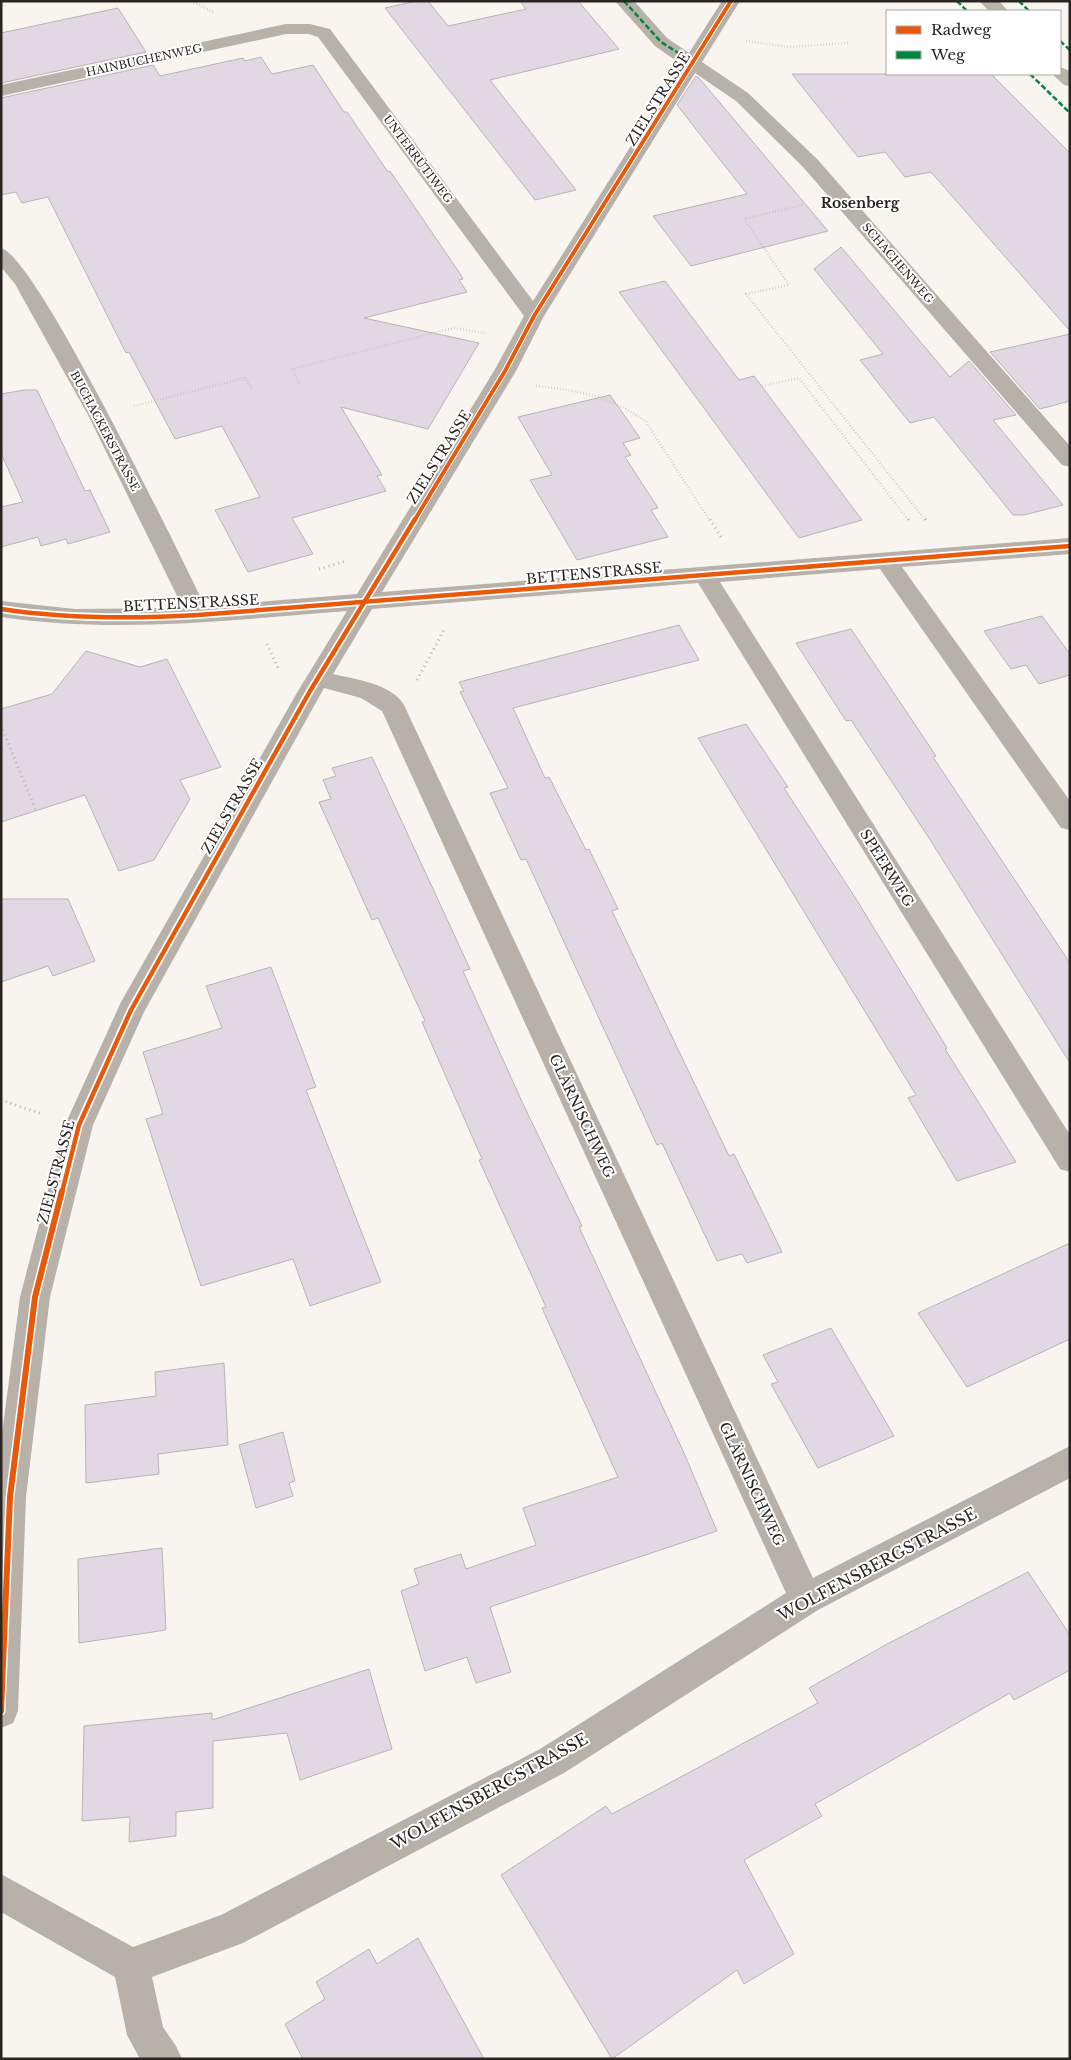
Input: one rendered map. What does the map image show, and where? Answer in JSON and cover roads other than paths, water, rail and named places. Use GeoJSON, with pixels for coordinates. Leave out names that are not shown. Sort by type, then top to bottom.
{"type":"FeatureCollection","features":[{"type":"Feature","properties":{"kind":"main road"},"geometry":{"type":"LineString","coordinates":[[988,1],[998,10]]}},
{"type":"Feature","properties":{"kind":"main road"},"geometry":{"type":"LineString","coordinates":[[1061,73],[1070,82]]}},
{"type":"Feature","properties":{"kind":"street","name":"SCHACHENWEG"},"geometry":{"type":"LineString","coordinates":[[624,1],[661,42],[742,97],[810,163],[1070,460]]}},
{"type":"Feature","properties":{"kind":"street","name":"ZIELSTRASSE"},"geometry":{"type":"LineString","coordinates":[[1,1711],[10,1496],[35,1297],[79,1125],[131,1010],[318,678],[506,371],[534,316],[694,63],[731,1]]}},
{"type":"Feature","properties":{"kind":"street","name":"HAINBUCHENWEG"},"geometry":{"type":"LineString","coordinates":[[1,91],[286,29]]}},
{"type":"Feature","properties":{"kind":"street","name":"UNTERRÜTIWEG"},"geometry":{"type":"LineString","coordinates":[[286,29],[310,29],[324,32],[534,316]]}},
{"type":"Feature","properties":{"kind":"street","name":"BUCHACKERSTRASSE"},"geometry":{"type":"LineString","coordinates":[[1,254],[24,282],[99,414],[198,615]]}},
{"type":"Feature","properties":{"kind":"street","name":"BETTENSTRASSE"},"geometry":{"type":"LineString","coordinates":[[1,609],[76,617],[129,619],[198,615],[1070,546]]}},
{"type":"Feature","properties":{"kind":"street"},"geometry":{"type":"LineString","coordinates":[[886,561],[1070,821]]}},
{"type":"Feature","properties":{"kind":"street","name":"SPEERWEG"},"geometry":{"type":"LineString","coordinates":[[704,575],[1070,1160]]}},
{"type":"Feature","properties":{"kind":"street","name":"GLÄRNISCHWEG"},"geometry":{"type":"LineString","coordinates":[[318,678],[369,692],[392,704],[806,1599]]}},
{"type":"Feature","properties":{"kind":"street","name":"WOLFENSBERGSTRASSE"},"geometry":{"type":"LineString","coordinates":[[131,1966],[230,1930],[552,1761],[806,1599],[1070,1462]]}},
{"type":"Feature","properties":{"kind":"street"},"geometry":{"type":"LineString","coordinates":[[1,1892],[131,1966],[146,2035],[163,2059]]}},
{"type":"Feature","properties":{"kind":"district","name":"Rosenberg"},"geometry":{"type":"Point","coordinates":[860,203]}}]}
